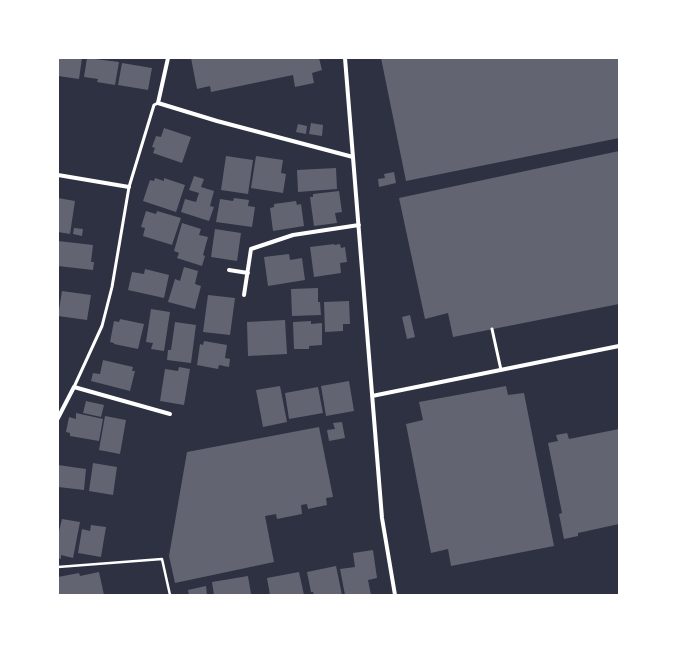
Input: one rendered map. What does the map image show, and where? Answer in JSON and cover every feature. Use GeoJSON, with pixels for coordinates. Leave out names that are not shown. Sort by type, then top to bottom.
{"type":"FeatureCollection","features":[{"type":"Feature","properties":{"kind":"street"},"geometry":{"type":"LineString","coordinates":[[168,58],[158,103],[217,122],[353,157]]}},
{"type":"Feature","properties":{"kind":"street"},"geometry":{"type":"LineString","coordinates":[[345,58],[382,518],[395,595]]}},
{"type":"Feature","properties":{"kind":"street"},"geometry":{"type":"LineString","coordinates":[[58,175],[129,187]]}},
{"type":"Feature","properties":{"kind":"street"},"geometry":{"type":"LineString","coordinates":[[244,295],[252,249],[293,234],[358,225]]}},
{"type":"Feature","properties":{"kind":"street"},"geometry":{"type":"LineString","coordinates":[[229,270],[248,273]]}},
{"type":"Feature","properties":{"kind":"street"},"geometry":{"type":"LineString","coordinates":[[372,396],[619,346]]}},
{"type":"Feature","properties":{"kind":"street"},"geometry":{"type":"LineString","coordinates":[[58,418],[74,387],[170,414]]}},
{"type":"Feature","properties":{"kind":"lane"},"geometry":{"type":"LineString","coordinates":[[74,387],[102,326],[112,287],[129,187],[154,105],[158,103]]}},
{"type":"Feature","properties":{"kind":"lane"},"geometry":{"type":"LineString","coordinates":[[492,330],[501,370]]}},
{"type":"Feature","properties":{"kind":"path"},"geometry":{"type":"LineString","coordinates":[[58,567],[162,559],[170,595]]}},
{"type":"Feature","properties":{"kind":"building"},"geometry":{"type":"Polygon","coordinates":[[[58,58],[82,58],[79,79],[58,76],[58,58]]]}},
{"type":"Feature","properties":{"kind":"building"},"geometry":{"type":"Polygon","coordinates":[[[87,58],[119,62],[115,85],[97,82],[98,79],[84,77],[87,58]]]}},
{"type":"Feature","properties":{"kind":"building"},"geometry":{"type":"Polygon","coordinates":[[[191,58],[319,58],[322,70],[312,73],[314,83],[295,87],[293,75],[211,92],[210,86],[197,89],[191,58]]]}},
{"type":"Feature","properties":{"kind":"building"},"geometry":{"type":"Polygon","coordinates":[[[381,58],[619,58],[619,138],[406,181],[381,58]]]}},
{"type":"Feature","properties":{"kind":"building"},"geometry":{"type":"Polygon","coordinates":[[[122,63],[152,68],[148,90],[118,85],[122,63]]]}},
{"type":"Feature","properties":{"kind":"building"},"geometry":{"type":"Polygon","coordinates":[[[311,123],[323,125],[322,136],[309,134],[311,123]]]}},
{"type":"Feature","properties":{"kind":"building"},"geometry":{"type":"Polygon","coordinates":[[[298,124],[307,126],[306,134],[296,132],[298,124]]]}},
{"type":"Feature","properties":{"kind":"building"},"geometry":{"type":"Polygon","coordinates":[[[164,128],[191,137],[182,163],[153,153],[155,148],[152,147],[156,136],[161,137],[164,128]]]}},
{"type":"Feature","properties":{"kind":"building"},"geometry":{"type":"Polygon","coordinates":[[[619,151],[619,304],[453,337],[448,313],[425,319],[399,198],[619,151]]]}},
{"type":"Feature","properties":{"kind":"building"},"geometry":{"type":"Polygon","coordinates":[[[226,156],[253,160],[248,194],[221,190],[226,156]]]}},
{"type":"Feature","properties":{"kind":"building"},"geometry":{"type":"Polygon","coordinates":[[[256,156],[283,160],[281,173],[286,174],[283,193],[251,188],[256,156]]]}},
{"type":"Feature","properties":{"kind":"building"},"geometry":{"type":"Polygon","coordinates":[[[336,168],[337,189],[298,192],[297,170],[336,168]]]}},
{"type":"Feature","properties":{"kind":"building"},"geometry":{"type":"Polygon","coordinates":[[[394,172],[396,183],[379,187],[378,179],[385,178],[384,174],[394,172]]]}},
{"type":"Feature","properties":{"kind":"building"},"geometry":{"type":"Polygon","coordinates":[[[194,176],[204,179],[201,187],[214,191],[210,206],[214,207],[209,221],[181,212],[185,199],[196,202],[199,193],[189,190],[194,176]]]}},
{"type":"Feature","properties":{"kind":"building"},"geometry":{"type":"Polygon","coordinates":[[[155,178],[164,181],[164,178],[185,185],[176,212],[143,201],[150,180],[154,181],[155,178]]]}},
{"type":"Feature","properties":{"kind":"building"},"geometry":{"type":"Polygon","coordinates":[[[339,191],[342,212],[335,213],[337,223],[314,226],[310,197],[313,197],[313,194],[339,191]]]}},
{"type":"Feature","properties":{"kind":"building"},"geometry":{"type":"Polygon","coordinates":[[[58,198],[75,201],[70,234],[58,232],[58,198]]]}},
{"type":"Feature","properties":{"kind":"building"},"geometry":{"type":"Polygon","coordinates":[[[234,198],[249,200],[248,206],[255,207],[252,227],[216,222],[220,199],[233,201],[234,198]]]}},
{"type":"Feature","properties":{"kind":"building"},"geometry":{"type":"Polygon","coordinates":[[[296,201],[297,205],[301,204],[304,226],[273,231],[270,208],[274,207],[274,204],[296,201]]]}},
{"type":"Feature","properties":{"kind":"building"},"geometry":{"type":"Polygon","coordinates":[[[146,211],[156,214],[157,211],[181,218],[172,245],[143,236],[145,228],[141,227],[146,211]]]}},
{"type":"Feature","properties":{"kind":"building"},"geometry":{"type":"Polygon","coordinates":[[[182,223],[201,229],[199,235],[208,237],[203,255],[205,256],[202,266],[177,258],[179,253],[174,251],[182,223]]]}},
{"type":"Feature","properties":{"kind":"building"},"geometry":{"type":"Polygon","coordinates":[[[74,228],[83,229],[82,236],[73,234],[74,228]]]}},
{"type":"Feature","properties":{"kind":"building"},"geometry":{"type":"Polygon","coordinates":[[[215,229],[241,233],[237,261],[211,257],[215,229]]]}},
{"type":"Feature","properties":{"kind":"building"},"geometry":{"type":"Polygon","coordinates":[[[58,241],[93,245],[91,262],[94,262],[93,270],[58,266],[58,241]]]}},
{"type":"Feature","properties":{"kind":"building"},"geometry":{"type":"Polygon","coordinates":[[[340,244],[341,248],[345,247],[347,262],[340,263],[341,273],[314,277],[310,247],[340,244]]]}},
{"type":"Feature","properties":{"kind":"building"},"geometry":{"type":"Polygon","coordinates":[[[289,254],[290,260],[302,258],[305,280],[268,286],[264,257],[289,254]]]}},
{"type":"Feature","properties":{"kind":"building"},"geometry":{"type":"Polygon","coordinates":[[[184,267],[198,271],[195,284],[201,286],[195,309],[168,302],[175,279],[180,281],[184,267]]]}},
{"type":"Feature","properties":{"kind":"building"},"geometry":{"type":"Polygon","coordinates":[[[145,269],[169,275],[164,298],[128,290],[132,272],[144,274],[145,269]]]}},
{"type":"Feature","properties":{"kind":"building"},"geometry":{"type":"Polygon","coordinates":[[[318,288],[318,302],[320,302],[321,315],[292,316],[291,289],[318,288]]]}},
{"type":"Feature","properties":{"kind":"building"},"geometry":{"type":"Polygon","coordinates":[[[62,291],[91,295],[87,320],[58,316],[62,291]]]}},
{"type":"Feature","properties":{"kind":"building"},"geometry":{"type":"Polygon","coordinates":[[[208,295],[235,298],[230,335],[203,332],[208,295]]]}},
{"type":"Feature","properties":{"kind":"building"},"geometry":{"type":"Polygon","coordinates":[[[349,301],[350,324],[343,324],[343,331],[325,332],[324,302],[349,301]]]}},
{"type":"Feature","properties":{"kind":"building"},"geometry":{"type":"Polygon","coordinates":[[[151,309],[170,312],[164,351],[151,349],[153,343],[146,342],[151,309]]]}},
{"type":"Feature","properties":{"kind":"building"},"geometry":{"type":"Polygon","coordinates":[[[410,315],[415,337],[407,339],[402,317],[410,315]]]}},
{"type":"Feature","properties":{"kind":"building"},"geometry":{"type":"Polygon","coordinates":[[[120,319],[144,324],[138,349],[110,342],[114,321],[119,322],[120,319]]]}},
{"type":"Feature","properties":{"kind":"building"},"geometry":{"type":"Polygon","coordinates":[[[285,320],[287,354],[248,356],[247,322],[285,320]]]}},
{"type":"Feature","properties":{"kind":"building"},"geometry":{"type":"Polygon","coordinates":[[[311,321],[311,324],[322,323],[322,345],[309,346],[309,349],[294,349],[293,322],[311,321]]]}},
{"type":"Feature","properties":{"kind":"building"},"geometry":{"type":"Polygon","coordinates":[[[175,322],[196,325],[191,363],[167,360],[168,350],[171,350],[175,322]]]}},
{"type":"Feature","properties":{"kind":"building"},"geometry":{"type":"Polygon","coordinates":[[[204,341],[227,345],[225,358],[230,359],[229,367],[219,365],[218,369],[197,365],[200,344],[203,345],[204,341]]]}},
{"type":"Feature","properties":{"kind":"building"},"geometry":{"type":"Polygon","coordinates":[[[103,360],[133,367],[132,371],[135,371],[130,391],[91,381],[93,373],[100,374],[103,360]]]}},
{"type":"Feature","properties":{"kind":"building"},"geometry":{"type":"Polygon","coordinates":[[[179,367],[190,369],[184,405],[160,401],[165,369],[178,371],[179,367]]]}},
{"type":"Feature","properties":{"kind":"building"},"geometry":{"type":"Polygon","coordinates":[[[349,381],[354,411],[326,416],[321,386],[349,381]]]}},
{"type":"Feature","properties":{"kind":"building"},"geometry":{"type":"Polygon","coordinates":[[[280,386],[287,422],[263,427],[256,390],[280,386]]]}},
{"type":"Feature","properties":{"kind":"building"},"geometry":{"type":"Polygon","coordinates":[[[506,386],[508,395],[524,393],[554,546],[451,566],[448,549],[431,553],[406,424],[423,420],[419,402],[506,386]]]}},
{"type":"Feature","properties":{"kind":"building"},"geometry":{"type":"Polygon","coordinates":[[[318,387],[323,413],[289,419],[285,393],[318,387]]]}},
{"type":"Feature","properties":{"kind":"building"},"geometry":{"type":"Polygon","coordinates":[[[86,401],[104,405],[101,417],[83,413],[86,401]]]}},
{"type":"Feature","properties":{"kind":"building"},"geometry":{"type":"Polygon","coordinates":[[[76,413],[103,419],[99,441],[70,436],[70,433],[66,432],[69,417],[76,419],[76,413]]]}},
{"type":"Feature","properties":{"kind":"building"},"geometry":{"type":"Polygon","coordinates":[[[105,416],[126,420],[120,454],[99,450],[105,416]]]}},
{"type":"Feature","properties":{"kind":"building"},"geometry":{"type":"Polygon","coordinates":[[[342,422],[345,438],[329,441],[327,430],[335,429],[333,423],[342,422]]]}},
{"type":"Feature","properties":{"kind":"building"},"geometry":{"type":"Polygon","coordinates":[[[319,427],[333,497],[326,498],[327,505],[308,509],[307,504],[301,505],[302,514],[277,519],[276,514],[265,516],[274,562],[175,583],[169,556],[187,452],[319,427]]]}},
{"type":"Feature","properties":{"kind":"building"},"geometry":{"type":"Polygon","coordinates":[[[619,429],[619,524],[578,533],[578,536],[564,539],[559,514],[562,513],[548,443],[558,441],[556,435],[567,433],[569,439],[619,429]]]}},
{"type":"Feature","properties":{"kind":"building"},"geometry":{"type":"Polygon","coordinates":[[[93,463],[117,467],[113,495],[89,491],[93,463]]]}},
{"type":"Feature","properties":{"kind":"building"},"geometry":{"type":"Polygon","coordinates":[[[58,465],[86,469],[84,490],[58,487],[58,465]]]}},
{"type":"Feature","properties":{"kind":"building"},"geometry":{"type":"Polygon","coordinates":[[[62,519],[80,522],[73,558],[61,555],[61,559],[58,558],[58,531],[62,519]]]}},
{"type":"Feature","properties":{"kind":"building"},"geometry":{"type":"Polygon","coordinates":[[[91,525],[106,527],[101,557],[78,553],[82,529],[90,531],[91,525]]]}},
{"type":"Feature","properties":{"kind":"building"},"geometry":{"type":"Polygon","coordinates":[[[373,550],[377,578],[368,580],[371,595],[345,595],[340,569],[355,567],[353,553],[373,550]]]}},
{"type":"Feature","properties":{"kind":"building"},"geometry":{"type":"Polygon","coordinates":[[[336,566],[342,595],[314,595],[313,592],[311,592],[307,572],[336,566]]]}},
{"type":"Feature","properties":{"kind":"building"},"geometry":{"type":"Polygon","coordinates":[[[99,572],[104,595],[58,595],[58,577],[79,573],[80,576],[99,572]]]}},
{"type":"Feature","properties":{"kind":"building"},"geometry":{"type":"Polygon","coordinates":[[[299,572],[304,595],[270,595],[267,578],[299,572]]]}},
{"type":"Feature","properties":{"kind":"building"},"geometry":{"type":"Polygon","coordinates":[[[248,576],[251,594],[214,595],[212,582],[248,576]]]}},
{"type":"Feature","properties":{"kind":"building"},"geometry":{"type":"Polygon","coordinates":[[[206,586],[207,595],[189,595],[188,590],[206,586]]]}}]}
